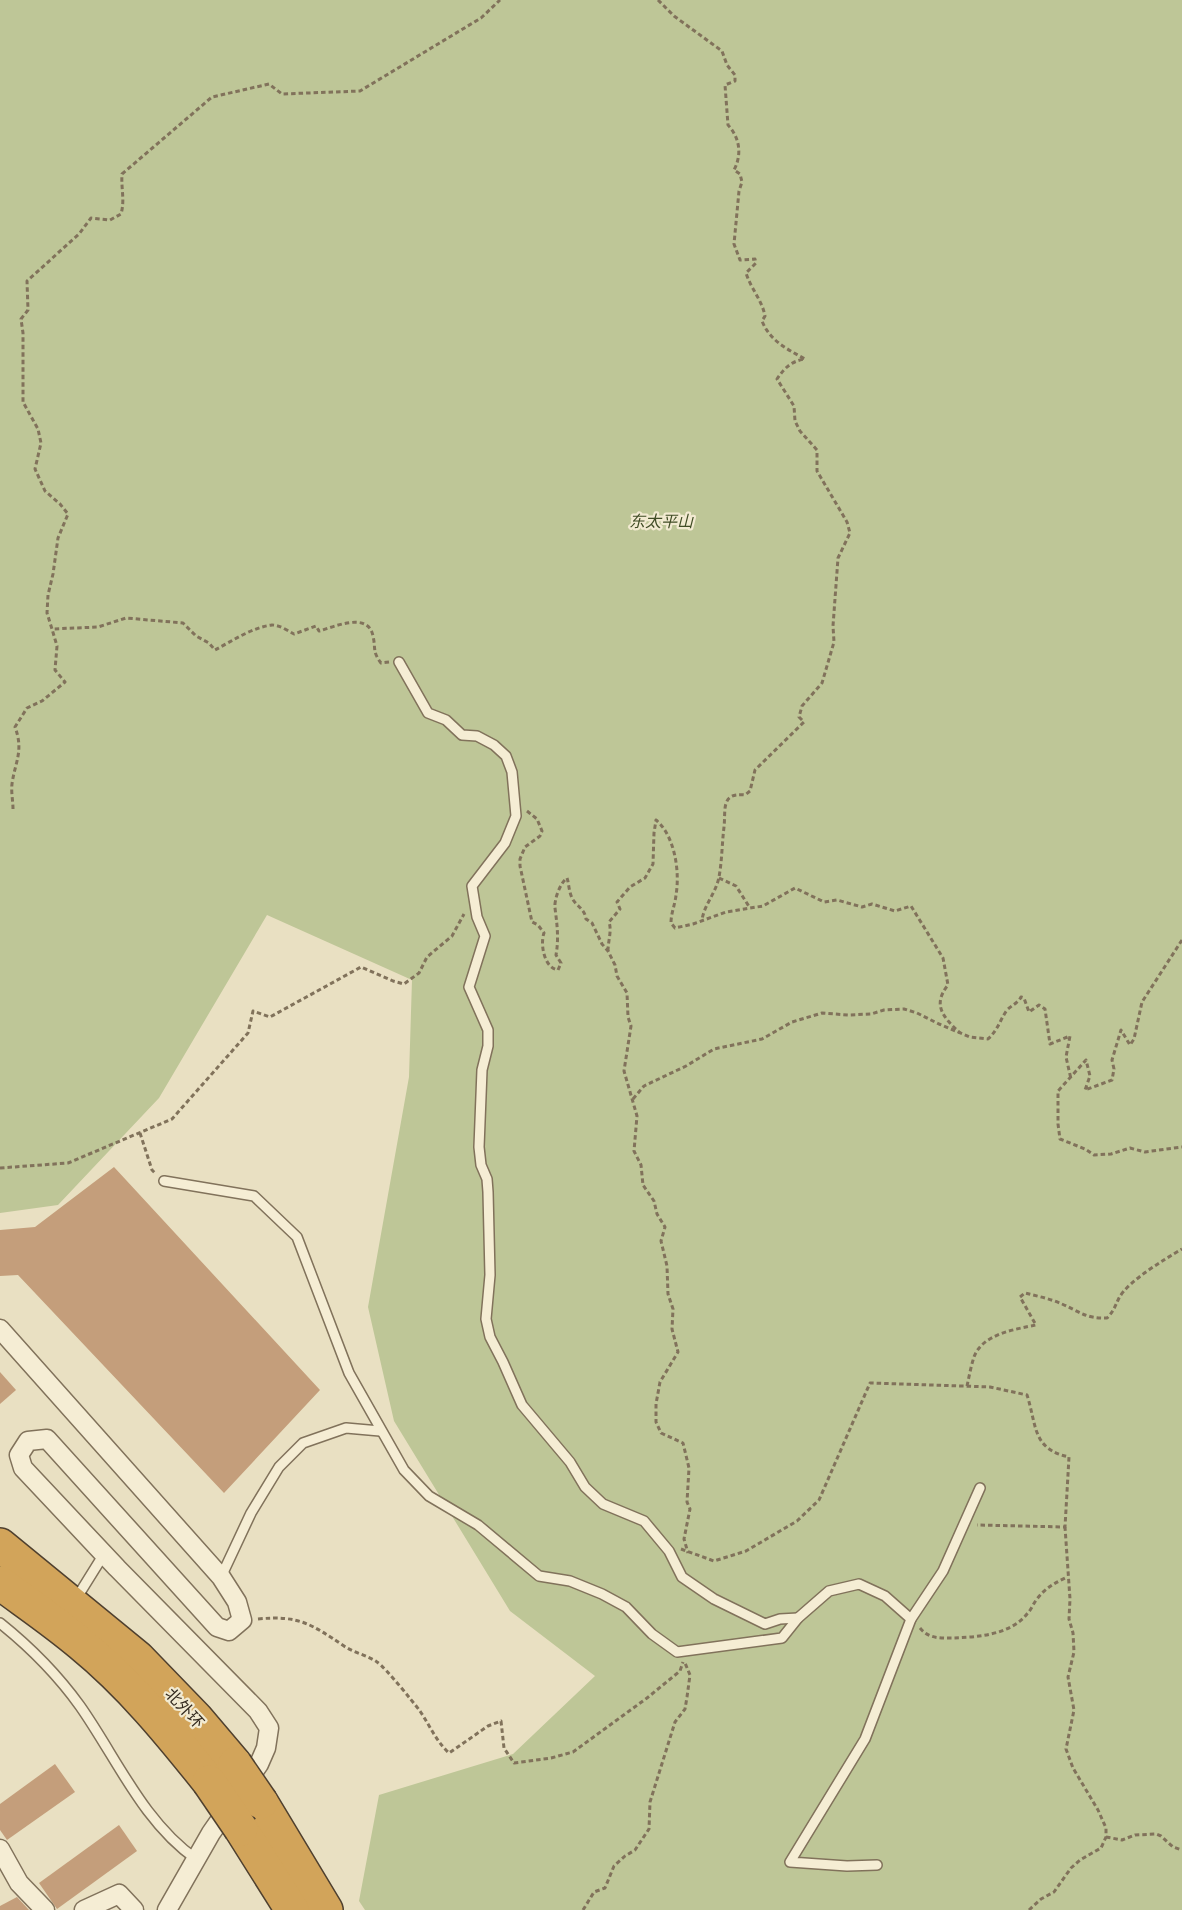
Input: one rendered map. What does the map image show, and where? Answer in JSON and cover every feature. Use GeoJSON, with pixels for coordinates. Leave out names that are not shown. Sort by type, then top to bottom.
{"type":"FeatureCollection","features":[{"type":"Feature","properties":{"kind":"highway","name":"北外环"},"geometry":{"type":"LineString","coordinates":[[0,1545],[138,1658],[196,1718],[222,1773]]}},
{"type":"Feature","properties":{"kind":"highway","name":"北外环"},"geometry":{"type":"LineString","coordinates":[[0,1583],[81,1644],[161,1722],[261,1802],[326,1910]]}},
{"type":"Feature","properties":{"kind":"highway"},"geometry":{"type":"LineString","coordinates":[[222,1773],[241,1829],[292,1910]]}},
{"type":"Feature","properties":{"kind":"street"},"geometry":{"type":"LineString","coordinates":[[0,1329],[221,1578],[237,1602],[242,1620],[229,1631],[217,1627],[47,1439],[28,1441],[19,1455],[23,1468],[258,1711],[269,1728],[266,1748],[259,1764],[211,1833],[167,1910]]}},
{"type":"Feature","properties":{"kind":"street"},"geometry":{"type":"LineString","coordinates":[[0,1849],[19,1883],[45,1910]]}},
{"type":"Feature","properties":{"kind":"street"},"geometry":{"type":"LineString","coordinates":[[84,1910],[119,1894],[134,1910]]}},
{"type":"Feature","properties":{"kind":"lane"},"geometry":{"type":"LineString","coordinates":[[399,662],[428,713],[446,720],[462,735],[477,736],[494,745],[506,756],[512,772],[516,816],[505,843],[472,886],[477,917],[485,936],[469,987],[488,1030],[488,1046],[482,1070],[479,1147],[488,1192],[490,1275],[486,1319],[490,1337],[522,1405],[570,1462],[585,1487],[603,1504],[644,1521],[669,1551],[682,1577],[714,1599],[765,1624],[780,1619],[798,1618]]}},
{"type":"Feature","properties":{"kind":"lane"},"geometry":{"type":"LineString","coordinates":[[164,1181],[254,1196],[297,1237],[349,1373],[404,1470],[429,1496],[478,1525],[539,1576],[570,1581],[626,1607],[652,1634],[677,1652],[782,1638],[798,1618],[829,1591],[859,1584],[885,1596],[911,1619]]}},
{"type":"Feature","properties":{"kind":"lane"},"geometry":{"type":"LineString","coordinates":[[221,1578],[251,1513],[273,1476],[303,1443],[346,1428],[380,1431]]}},
{"type":"Feature","properties":{"kind":"lane"},"geometry":{"type":"LineString","coordinates":[[877,1865],[847,1866],[790,1862],[865,1739],[911,1619],[943,1570],[980,1488]]}},
{"type":"Feature","properties":{"kind":"lane"},"geometry":{"type":"LineString","coordinates":[[72,1603],[104,1554]]}},
{"type":"Feature","properties":{"kind":"lane"},"geometry":{"type":"LineString","coordinates":[[0,1623],[27,1644],[49,1667],[79,1705],[150,1813],[169,1836],[196,1859]]}},
{"type":"Feature","properties":{"kind":"path"},"geometry":{"type":"LineString","coordinates":[[13,809],[12,784],[19,759],[20,740],[15,728],[27,708],[42,701],[64,682],[55,670],[57,646],[47,613],[58,538],[68,514],[45,491],[35,469],[41,443],[38,429],[23,402],[21,319],[28,310],[27,281],[79,234],[91,218],[110,220],[122,214],[125,201],[121,187],[122,174],[212,97],[269,84],[282,94],[360,91],[473,24],[500,0]]}},
{"type":"Feature","properties":{"kind":"path"},"geometry":{"type":"LineString","coordinates":[[658,0],[674,16],[722,51],[735,75],[735,81],[725,85],[728,125],[733,131],[738,146],[739,160],[734,170],[740,174],[742,182],[739,191],[734,244],[737,256],[740,260],[755,259],[756,263],[746,273],[750,287],[763,305],[765,316],[762,321],[766,331],[775,341],[805,359],[784,368],[777,379],[794,406],[795,422],[817,450],[817,471],[847,522],[850,533],[838,558],[834,642],[822,683],[802,706],[799,717],[804,722],[802,726],[787,737],[755,770],[750,791],[745,795],[736,794],[730,797],[724,808],[719,878],[709,904],[704,910],[702,920]]}},
{"type":"Feature","properties":{"kind":"path"},"geometry":{"type":"LineString","coordinates":[[52,629],[98,627],[126,618],[183,623],[215,650],[254,631],[272,626],[294,634],[316,626],[319,632],[350,622],[363,623],[372,632],[373,652],[381,663],[399,662]]}},
{"type":"Feature","properties":{"kind":"path"},"geometry":{"type":"LineString","coordinates":[[516,809],[526,811],[537,819],[542,831],[540,836],[525,847],[520,859],[520,867],[529,914],[532,922],[538,925],[544,933],[542,940],[548,965],[558,970],[561,963],[556,955],[558,939],[557,915],[554,905],[563,880],[567,878],[570,896],[585,913],[586,919],[592,923],[615,964],[617,976],[627,993],[628,1017],[631,1026],[624,1071],[637,1116],[634,1151],[641,1165],[644,1185],[665,1227],[661,1240],[667,1266],[668,1294],[673,1309],[672,1329],[678,1352],[660,1382],[656,1422],[661,1433],[682,1443],[689,1468],[687,1502],[690,1509],[684,1539],[688,1553]]}},
{"type":"Feature","properties":{"kind":"path"},"geometry":{"type":"LineString","coordinates":[[608,951],[611,929],[609,922],[620,909],[617,902],[630,887],[645,878],[653,864],[656,820],[668,833],[674,850],[677,893],[670,923],[675,928],[726,912],[763,906],[795,888],[824,902],[837,900],[862,907],[872,904],[895,911],[911,906],[943,958],[948,985],[940,995],[939,1006],[949,1022],[960,1033]]}},
{"type":"Feature","properties":{"kind":"path"},"geometry":{"type":"LineString","coordinates":[[719,878],[736,886],[750,908]]}},
{"type":"Feature","properties":{"kind":"path"},"geometry":{"type":"LineString","coordinates":[[0,1168],[68,1163],[172,1119],[248,1033],[253,1011],[270,1017],[361,967],[404,984],[419,973],[427,957],[452,936],[474,898]]}},
{"type":"Feature","properties":{"kind":"path"},"geometry":{"type":"LineString","coordinates":[[1182,940],[1142,1002],[1134,1039],[1130,1045],[1121,1030],[1112,1060],[1114,1069],[1112,1080],[1085,1090],[1090,1076],[1086,1060],[1058,1091],[1060,1139],[1094,1155],[1111,1154],[1130,1148],[1145,1152],[1182,1147]]}},
{"type":"Feature","properties":{"kind":"path"},"geometry":{"type":"LineString","coordinates":[[633,1099],[644,1086],[686,1066],[714,1048],[762,1038],[792,1022],[822,1013],[870,1014],[884,1010],[904,1009],[960,1033],[988,1039],[995,1032],[1007,1011],[1021,997],[1024,998],[1029,1012],[1039,1005],[1045,1009],[1050,1044],[1070,1036],[1066,1058],[1071,1079]]}},
{"type":"Feature","properties":{"kind":"path"},"geometry":{"type":"LineString","coordinates":[[140,1132],[152,1170],[164,1181]]}},
{"type":"Feature","properties":{"kind":"path"},"geometry":{"type":"LineString","coordinates":[[967,1386],[974,1355],[985,1343],[1000,1334],[1036,1325],[1020,1297],[1025,1293],[1061,1304],[1094,1318],[1107,1318],[1115,1310],[1119,1298],[1130,1286],[1182,1249]]}},
{"type":"Feature","properties":{"kind":"path"},"geometry":{"type":"LineString","coordinates":[[656,1535],[688,1553],[714,1561],[746,1551],[797,1521],[819,1500],[870,1383],[990,1387],[1027,1395],[1040,1442],[1053,1454],[1069,1457],[1065,1527],[1070,1599],[1069,1619],[1073,1633],[1074,1652],[1068,1677],[1074,1710],[1066,1749],[1073,1768],[1095,1804],[1106,1828],[1106,1837],[1101,1848],[1080,1860],[1071,1868],[1054,1892],[1041,1899],[1029,1910]]}},
{"type":"Feature","properties":{"kind":"path"},"geometry":{"type":"LineString","coordinates":[[963,1525],[1065,1527]]}},
{"type":"Feature","properties":{"kind":"path"},"geometry":{"type":"LineString","coordinates":[[911,1619],[926,1635],[938,1638],[997,1633],[1026,1616],[1038,1597],[1051,1585],[1066,1577]]}},
{"type":"Feature","properties":{"kind":"path"},"geometry":{"type":"LineString","coordinates":[[239,1623],[278,1617],[302,1621],[326,1633],[346,1647],[378,1662],[420,1711],[441,1746],[449,1753],[488,1726],[501,1721],[504,1748],[514,1763],[551,1758],[573,1752],[655,1692],[680,1671],[684,1661],[690,1675],[685,1708],[675,1722],[650,1802],[649,1829],[635,1850],[614,1866],[604,1888],[594,1892],[582,1910]]}},
{"type":"Feature","properties":{"kind":"path"},"geometry":{"type":"LineString","coordinates":[[1106,1837],[1122,1840],[1135,1835],[1156,1834],[1173,1847],[1182,1850]]}},
{"type":"Feature","properties":{"kind":"green space","name":"东太平山"},"geometry":{"type":"Polygon","coordinates":[[[0,0],[1182,0],[1182,1910],[365,1910],[359,1901],[379,1795],[513,1754],[595,1676],[510,1611],[394,1421],[368,1307],[409,1077],[412,980],[267,915],[159,1098],[58,1205],[0,1213],[0,0]]]}},
{"type":"Feature","properties":{"kind":"building"},"geometry":{"type":"Polygon","coordinates":[[[114,1167],[320,1390],[224,1493],[18,1275],[0,1276],[0,1230],[35,1227],[114,1167]]]}},
{"type":"Feature","properties":{"kind":"building"},"geometry":{"type":"Polygon","coordinates":[[[0,1372],[16,1390],[0,1404],[0,1372]]]}},
{"type":"Feature","properties":{"kind":"building"},"geometry":{"type":"Polygon","coordinates":[[[55,1764],[75,1792],[7,1840],[0,1830],[0,1804],[55,1764]]]}},
{"type":"Feature","properties":{"kind":"building"},"geometry":{"type":"Polygon","coordinates":[[[119,1825],[137,1851],[57,1909],[39,1883],[119,1825]]]}},
{"type":"Feature","properties":{"kind":"building"},"geometry":{"type":"Polygon","coordinates":[[[17,1897],[29,1910],[0,1910],[0,1906],[17,1897]]]}}]}
